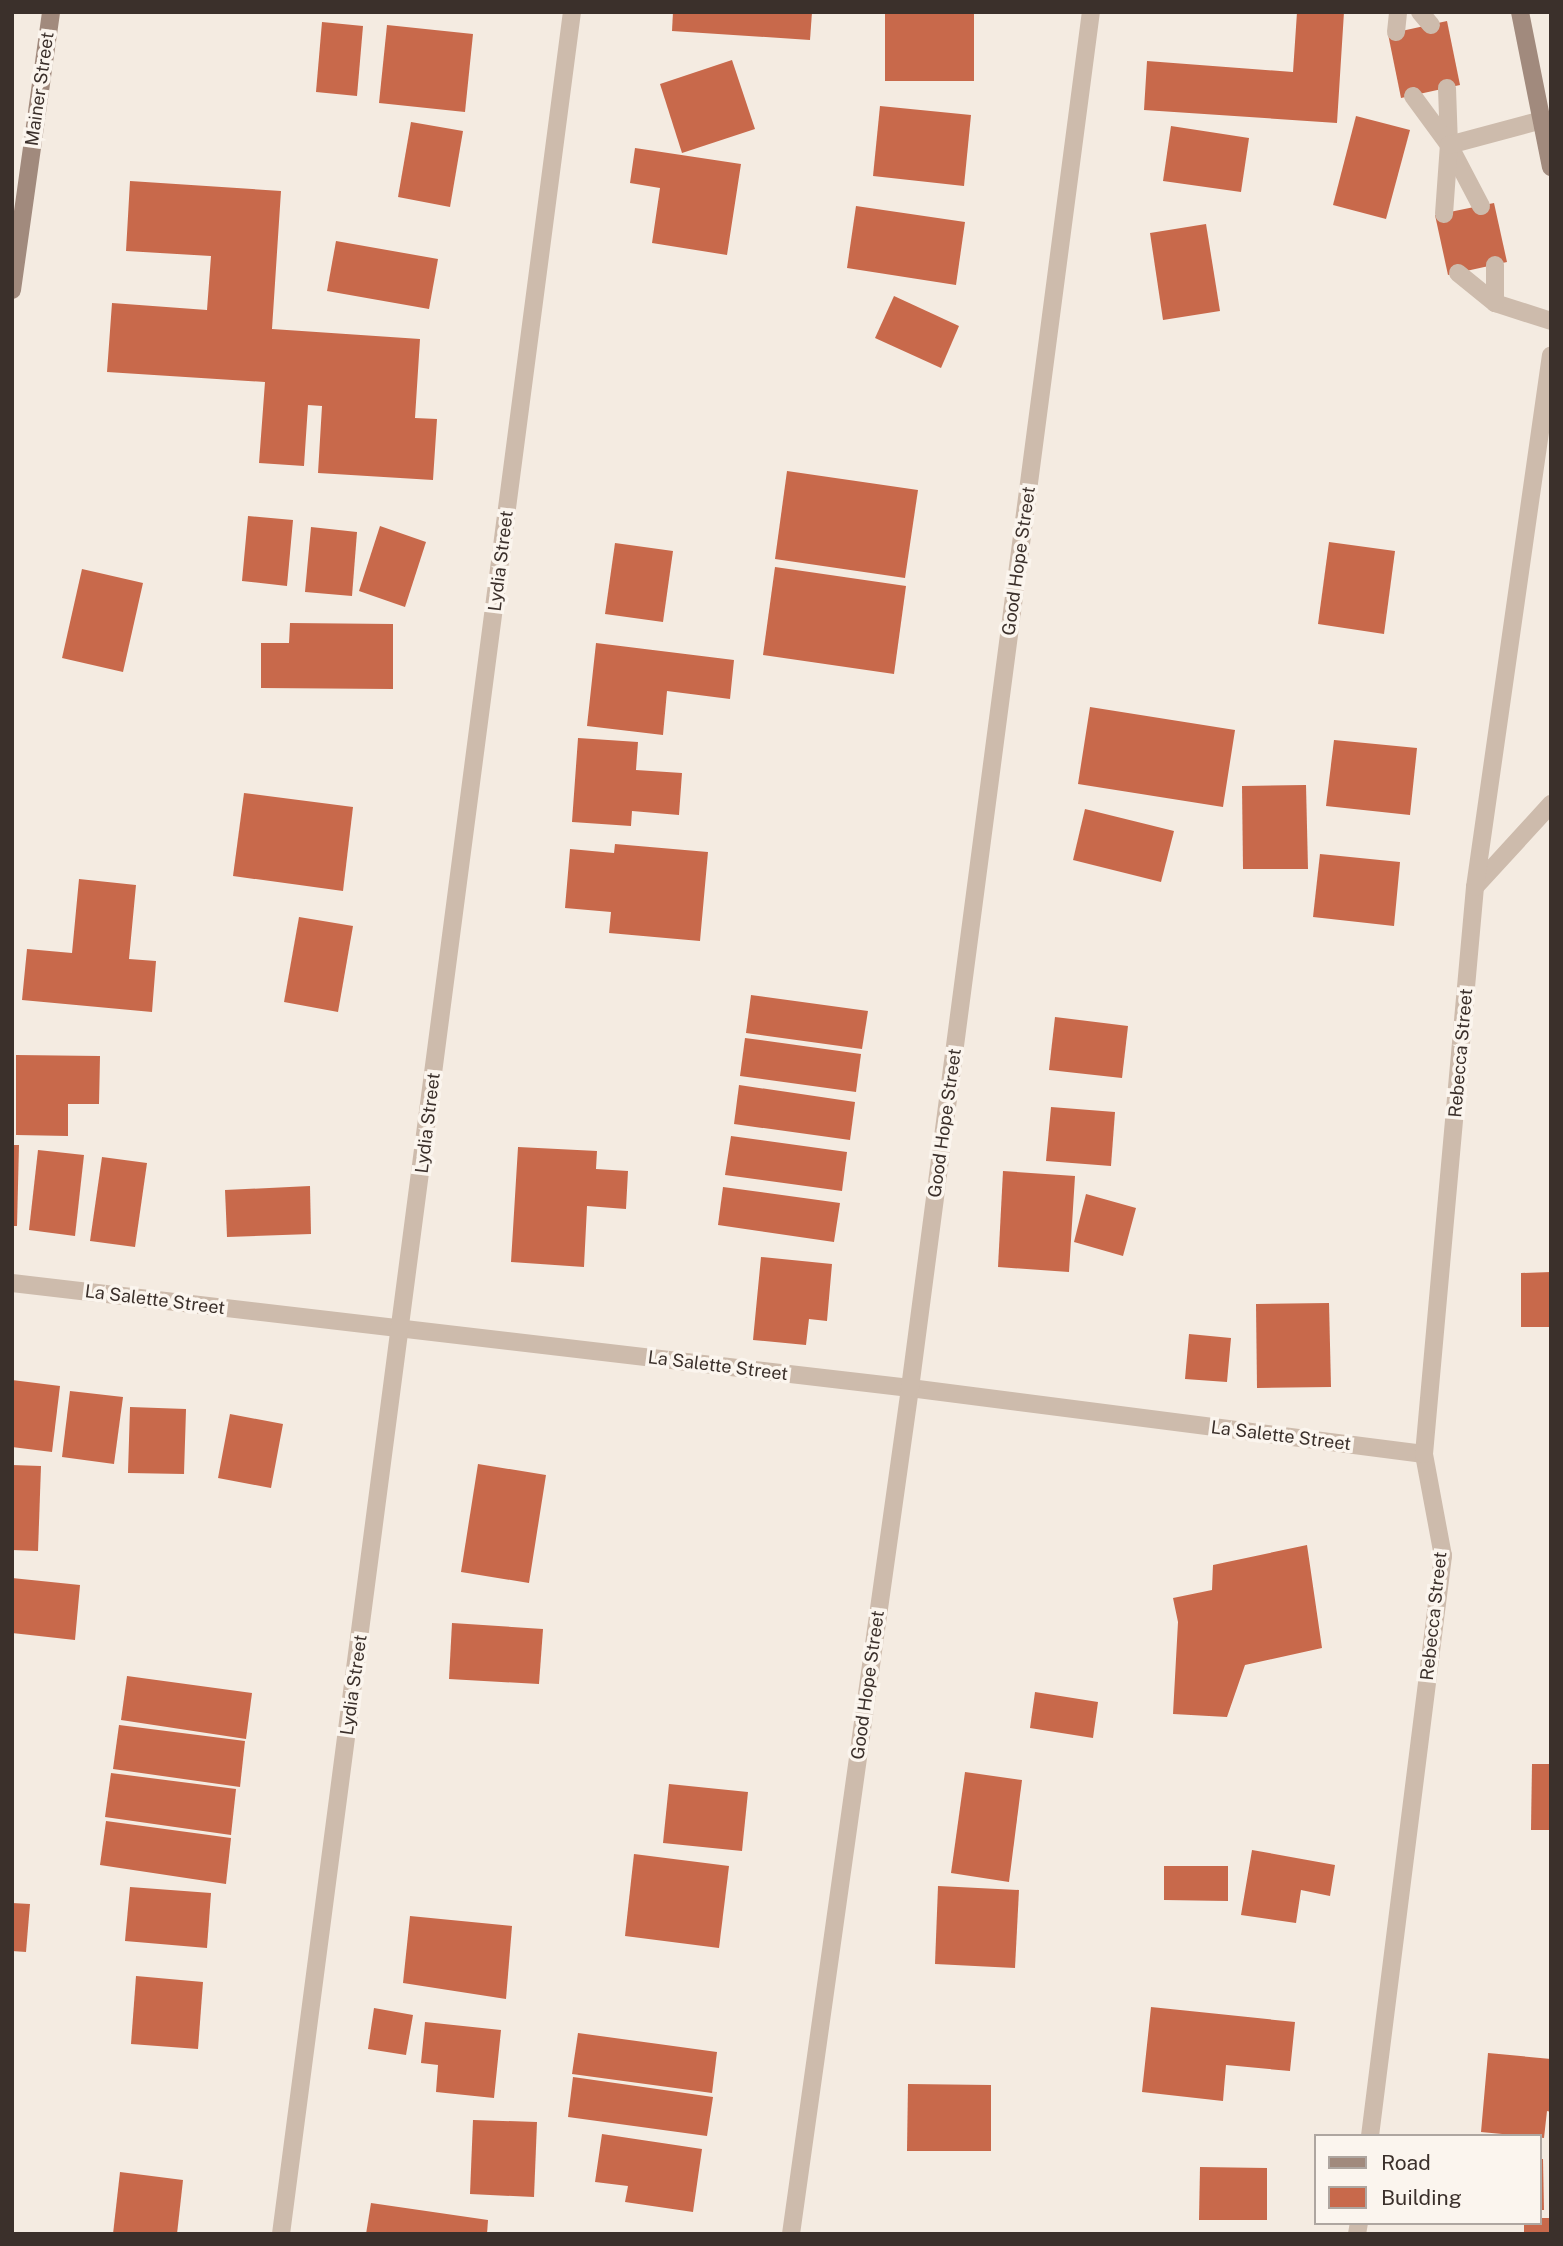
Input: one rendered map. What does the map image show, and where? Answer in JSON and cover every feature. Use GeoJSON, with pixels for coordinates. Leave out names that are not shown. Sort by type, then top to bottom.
{"type":"FeatureCollection","features":[{"type":"Feature","properties":{"kind":"street","name":"Mainer Street"},"geometry":{"type":"LineString","coordinates":[[12,290],[51,12]]}},
{"type":"Feature","properties":{"kind":"street","name":"Lydia Street"},"geometry":{"type":"LineString","coordinates":[[281,2234],[402,1330],[572,12]]}},
{"type":"Feature","properties":{"kind":"street","name":"Good Hope Street"},"geometry":{"type":"LineString","coordinates":[[791,2234],[910,1388],[1091,12]]}},
{"type":"Feature","properties":{"kind":"street"},"geometry":{"type":"LineString","coordinates":[[1395,32],[1398,12]]}},
{"type":"Feature","properties":{"kind":"street"},"geometry":{"type":"LineString","coordinates":[[1520,12],[1551,167]]}},
{"type":"Feature","properties":{"kind":"street"},"geometry":{"type":"LineString","coordinates":[[1444,214],[1449,145],[1447,88]]}},
{"type":"Feature","properties":{"kind":"street"},"geometry":{"type":"LineString","coordinates":[[1413,96],[1449,145],[1481,206]]}},
{"type":"Feature","properties":{"kind":"street"},"geometry":{"type":"LineString","coordinates":[[1449,145],[1542,120]]}},
{"type":"Feature","properties":{"kind":"street"},"geometry":{"type":"LineString","coordinates":[[1495,303],[1496,265]]}},
{"type":"Feature","properties":{"kind":"street"},"geometry":{"type":"LineString","coordinates":[[1458,273],[1495,303],[1551,321]]}},
{"type":"Feature","properties":{"kind":"street","name":"Rebecca Street"},"geometry":{"type":"LineString","coordinates":[[1370,2134],[1443,1556],[1424,1454],[1475,887],[1551,355]]}},
{"type":"Feature","properties":{"kind":"street"},"geometry":{"type":"LineString","coordinates":[[1475,887],[1551,804]]}},
{"type":"Feature","properties":{"kind":"street","name":"La Salette Street"},"geometry":{"type":"LineString","coordinates":[[12,1283],[910,1388],[1424,1454]]}},
{"type":"Feature","properties":{"kind":"building"},"geometry":{"type":"Polygon","coordinates":[[[673,12],[812,12],[810,40],[672,31],[673,12]]]}},
{"type":"Feature","properties":{"kind":"building"},"geometry":{"type":"Polygon","coordinates":[[[885,12],[974,12],[974,81],[885,81],[885,12]]]}},
{"type":"Feature","properties":{"kind":"building"},"geometry":{"type":"Polygon","coordinates":[[[1297,12],[1344,12],[1337,123],[1144,110],[1147,61],[1293,72],[1297,12]]]}},
{"type":"Feature","properties":{"kind":"building"},"geometry":{"type":"Polygon","coordinates":[[[1447,21],[1460,85],[1401,98],[1388,34],[1447,21]]]}},
{"type":"Feature","properties":{"kind":"building"},"geometry":{"type":"Polygon","coordinates":[[[322,22],[363,26],[357,96],[316,92],[322,22]]]}},
{"type":"Feature","properties":{"kind":"building"},"geometry":{"type":"Polygon","coordinates":[[[387,25],[473,34],[465,112],[379,103],[387,25]]]}},
{"type":"Feature","properties":{"kind":"building"},"geometry":{"type":"Polygon","coordinates":[[[732,60],[755,129],[682,153],[660,84],[732,60]]]}},
{"type":"Feature","properties":{"kind":"building"},"geometry":{"type":"Polygon","coordinates":[[[880,106],[971,115],[964,186],[873,176],[880,106]]]}},
{"type":"Feature","properties":{"kind":"building"},"geometry":{"type":"Polygon","coordinates":[[[1356,116],[1410,130],[1386,219],[1333,205],[1356,116]]]}},
{"type":"Feature","properties":{"kind":"building"},"geometry":{"type":"Polygon","coordinates":[[[411,122],[463,131],[450,207],[398,197],[411,122]]]}},
{"type":"Feature","properties":{"kind":"building"},"geometry":{"type":"Polygon","coordinates":[[[1171,126],[1249,138],[1241,192],[1163,181],[1171,126]]]}},
{"type":"Feature","properties":{"kind":"building"},"geometry":{"type":"Polygon","coordinates":[[[635,148],[741,164],[727,255],[652,243],[660,188],[630,183],[635,148]]]}},
{"type":"Feature","properties":{"kind":"building"},"geometry":{"type":"Polygon","coordinates":[[[130,181],[281,191],[272,329],[420,339],[415,418],[437,419],[433,480],[318,473],[322,406],[308,405],[304,466],[259,463],[265,382],[107,372],[112,303],[207,310],[211,256],[126,251],[130,181]]]}},
{"type":"Feature","properties":{"kind":"building"},"geometry":{"type":"Polygon","coordinates":[[[1494,203],[1507,262],[1448,275],[1435,215],[1494,203]]]}},
{"type":"Feature","properties":{"kind":"building"},"geometry":{"type":"Polygon","coordinates":[[[856,206],[965,222],[956,285],[847,268],[856,206]]]}},
{"type":"Feature","properties":{"kind":"building"},"geometry":{"type":"Polygon","coordinates":[[[1206,224],[1220,311],[1163,320],[1150,233],[1206,224]]]}},
{"type":"Feature","properties":{"kind":"building"},"geometry":{"type":"Polygon","coordinates":[[[336,241],[438,259],[429,309],[327,291],[336,241]]]}},
{"type":"Feature","properties":{"kind":"building"},"geometry":{"type":"Polygon","coordinates":[[[894,296],[959,326],[941,368],[875,338],[894,296]]]}},
{"type":"Feature","properties":{"kind":"building"},"geometry":{"type":"Polygon","coordinates":[[[787,471],[918,490],[905,578],[775,559],[787,471]]]}},
{"type":"Feature","properties":{"kind":"building"},"geometry":{"type":"Polygon","coordinates":[[[248,516],[293,520],[287,586],[242,581],[248,516]]]}},
{"type":"Feature","properties":{"kind":"building"},"geometry":{"type":"Polygon","coordinates":[[[380,526],[426,542],[405,607],[359,591],[380,526]]]}},
{"type":"Feature","properties":{"kind":"building"},"geometry":{"type":"Polygon","coordinates":[[[311,527],[357,532],[352,596],[305,592],[311,527]]]}},
{"type":"Feature","properties":{"kind":"building"},"geometry":{"type":"Polygon","coordinates":[[[1329,542],[1395,551],[1384,634],[1318,624],[1329,542]]]}},
{"type":"Feature","properties":{"kind":"building"},"geometry":{"type":"Polygon","coordinates":[[[615,543],[673,551],[663,622],[605,614],[615,543]]]}},
{"type":"Feature","properties":{"kind":"building"},"geometry":{"type":"Polygon","coordinates":[[[775,567],[906,586],[894,674],[763,655],[775,567]]]}},
{"type":"Feature","properties":{"kind":"building"},"geometry":{"type":"Polygon","coordinates":[[[82,569],[143,583],[123,672],[62,658],[82,569]]]}},
{"type":"Feature","properties":{"kind":"building"},"geometry":{"type":"Polygon","coordinates":[[[290,623],[393,624],[393,689],[261,688],[261,643],[289,643],[290,623]]]}},
{"type":"Feature","properties":{"kind":"building"},"geometry":{"type":"Polygon","coordinates":[[[596,643],[734,660],[730,699],[667,691],[663,735],[587,726],[596,643]]]}},
{"type":"Feature","properties":{"kind":"building"},"geometry":{"type":"Polygon","coordinates":[[[1090,707],[1235,730],[1223,807],[1078,784],[1090,707]]]}},
{"type":"Feature","properties":{"kind":"building"},"geometry":{"type":"Polygon","coordinates":[[[578,738],[638,742],[636,770],[682,773],[679,815],[632,811],[631,826],[572,822],[578,738]]]}},
{"type":"Feature","properties":{"kind":"building"},"geometry":{"type":"Polygon","coordinates":[[[1334,740],[1417,748],[1410,815],[1326,806],[1334,740]]]}},
{"type":"Feature","properties":{"kind":"building"},"geometry":{"type":"Polygon","coordinates":[[[1306,785],[1308,869],[1243,869],[1242,786],[1306,785]]]}},
{"type":"Feature","properties":{"kind":"building"},"geometry":{"type":"Polygon","coordinates":[[[244,793],[353,807],[343,891],[233,876],[244,793]]]}},
{"type":"Feature","properties":{"kind":"building"},"geometry":{"type":"Polygon","coordinates":[[[1085,809],[1174,831],[1161,882],[1073,860],[1085,809]]]}},
{"type":"Feature","properties":{"kind":"building"},"geometry":{"type":"Polygon","coordinates":[[[615,844],[708,852],[700,941],[609,933],[611,912],[565,908],[570,849],[614,853],[615,844]]]}},
{"type":"Feature","properties":{"kind":"building"},"geometry":{"type":"Polygon","coordinates":[[[1320,854],[1400,862],[1394,926],[1313,917],[1320,854]]]}},
{"type":"Feature","properties":{"kind":"building"},"geometry":{"type":"Polygon","coordinates":[[[79,879],[136,885],[129,959],[156,961],[152,1012],[22,1000],[27,949],[72,953],[79,879]]]}},
{"type":"Feature","properties":{"kind":"building"},"geometry":{"type":"Polygon","coordinates":[[[299,917],[353,926],[338,1012],[284,1002],[299,917]]]}},
{"type":"Feature","properties":{"kind":"building"},"geometry":{"type":"Polygon","coordinates":[[[751,995],[868,1011],[862,1049],[746,1033],[751,995]]]}},
{"type":"Feature","properties":{"kind":"building"},"geometry":{"type":"Polygon","coordinates":[[[1055,1017],[1128,1026],[1122,1078],[1049,1070],[1055,1017]]]}},
{"type":"Feature","properties":{"kind":"building"},"geometry":{"type":"Polygon","coordinates":[[[745,1038],[861,1054],[856,1092],[740,1076],[745,1038]]]}},
{"type":"Feature","properties":{"kind":"building"},"geometry":{"type":"Polygon","coordinates":[[[16,1055],[100,1056],[99,1104],[68,1104],[68,1136],[16,1135],[16,1055]]]}},
{"type":"Feature","properties":{"kind":"building"},"geometry":{"type":"Polygon","coordinates":[[[739,1085],[855,1102],[850,1140],[734,1124],[739,1085]]]}},
{"type":"Feature","properties":{"kind":"building"},"geometry":{"type":"Polygon","coordinates":[[[1051,1107],[1115,1112],[1111,1166],[1046,1161],[1051,1107]]]}},
{"type":"Feature","properties":{"kind":"building"},"geometry":{"type":"Polygon","coordinates":[[[731,1136],[847,1152],[842,1191],[725,1175],[731,1136]]]}},
{"type":"Feature","properties":{"kind":"building"},"geometry":{"type":"Polygon","coordinates":[[[12,1145],[19,1145],[17,1226],[12,1226],[12,1145]]]}},
{"type":"Feature","properties":{"kind":"building"},"geometry":{"type":"Polygon","coordinates":[[[518,1147],[597,1151],[596,1169],[628,1171],[626,1209],[587,1206],[584,1267],[511,1262],[518,1147]]]}},
{"type":"Feature","properties":{"kind":"building"},"geometry":{"type":"Polygon","coordinates":[[[38,1150],[84,1155],[75,1236],[29,1230],[38,1150]]]}},
{"type":"Feature","properties":{"kind":"building"},"geometry":{"type":"Polygon","coordinates":[[[102,1157],[147,1163],[135,1247],[90,1241],[102,1157]]]}},
{"type":"Feature","properties":{"kind":"building"},"geometry":{"type":"Polygon","coordinates":[[[1003,1171],[1075,1176],[1069,1272],[998,1267],[1003,1171]]]}},
{"type":"Feature","properties":{"kind":"building"},"geometry":{"type":"Polygon","coordinates":[[[310,1186],[311,1234],[227,1237],[225,1190],[310,1186]]]}},
{"type":"Feature","properties":{"kind":"building"},"geometry":{"type":"Polygon","coordinates":[[[723,1187],[840,1203],[834,1242],[718,1225],[723,1187]]]}},
{"type":"Feature","properties":{"kind":"building"},"geometry":{"type":"Polygon","coordinates":[[[1086,1194],[1136,1208],[1123,1256],[1074,1242],[1086,1194]]]}},
{"type":"Feature","properties":{"kind":"building"},"geometry":{"type":"Polygon","coordinates":[[[761,1257],[832,1264],[827,1321],[809,1319],[806,1345],[753,1340],[761,1257]]]}},
{"type":"Feature","properties":{"kind":"building"},"geometry":{"type":"Polygon","coordinates":[[[1551,1272],[1551,1327],[1521,1327],[1521,1273],[1551,1272]]]}},
{"type":"Feature","properties":{"kind":"building"},"geometry":{"type":"Polygon","coordinates":[[[1329,1303],[1331,1387],[1257,1388],[1256,1304],[1329,1303]]]}},
{"type":"Feature","properties":{"kind":"building"},"geometry":{"type":"Polygon","coordinates":[[[1189,1334],[1231,1338],[1227,1382],[1185,1379],[1189,1334]]]}},
{"type":"Feature","properties":{"kind":"building"},"geometry":{"type":"Polygon","coordinates":[[[12,1380],[60,1386],[52,1452],[12,1447],[12,1380]]]}},
{"type":"Feature","properties":{"kind":"building"},"geometry":{"type":"Polygon","coordinates":[[[70,1391],[123,1397],[114,1464],[62,1457],[70,1391]]]}},
{"type":"Feature","properties":{"kind":"building"},"geometry":{"type":"Polygon","coordinates":[[[130,1407],[186,1409],[184,1474],[128,1473],[130,1407]]]}},
{"type":"Feature","properties":{"kind":"building"},"geometry":{"type":"Polygon","coordinates":[[[230,1414],[283,1424],[271,1488],[218,1478],[230,1414]]]}},
{"type":"Feature","properties":{"kind":"building"},"geometry":{"type":"Polygon","coordinates":[[[478,1464],[546,1475],[529,1583],[461,1572],[478,1464]]]}},
{"type":"Feature","properties":{"kind":"building"},"geometry":{"type":"Polygon","coordinates":[[[12,1465],[41,1466],[38,1551],[12,1550],[12,1465]]]}},
{"type":"Feature","properties":{"kind":"building"},"geometry":{"type":"Polygon","coordinates":[[[1307,1545],[1322,1648],[1245,1665],[1227,1717],[1173,1714],[1178,1622],[1173,1598],[1212,1590],[1213,1565],[1307,1545]]]}},
{"type":"Feature","properties":{"kind":"building"},"geometry":{"type":"Polygon","coordinates":[[[12,1578],[80,1585],[75,1640],[12,1633],[12,1578]]]}},
{"type":"Feature","properties":{"kind":"building"},"geometry":{"type":"Polygon","coordinates":[[[452,1623],[543,1629],[539,1684],[449,1679],[452,1623]]]}},
{"type":"Feature","properties":{"kind":"building"},"geometry":{"type":"Polygon","coordinates":[[[127,1676],[252,1693],[246,1739],[121,1720],[127,1676]]]}},
{"type":"Feature","properties":{"kind":"building"},"geometry":{"type":"Polygon","coordinates":[[[1035,1692],[1098,1702],[1093,1738],[1030,1728],[1035,1692]]]}},
{"type":"Feature","properties":{"kind":"building"},"geometry":{"type":"Polygon","coordinates":[[[119,1725],[245,1741],[240,1787],[113,1769],[119,1725]]]}},
{"type":"Feature","properties":{"kind":"building"},"geometry":{"type":"Polygon","coordinates":[[[1532,1764],[1551,1764],[1551,1830],[1531,1830],[1532,1764]]]}},
{"type":"Feature","properties":{"kind":"building"},"geometry":{"type":"Polygon","coordinates":[[[965,1772],[1022,1780],[1009,1882],[951,1873],[965,1772]]]}},
{"type":"Feature","properties":{"kind":"building"},"geometry":{"type":"Polygon","coordinates":[[[111,1773],[236,1789],[231,1835],[105,1817],[111,1773]]]}},
{"type":"Feature","properties":{"kind":"building"},"geometry":{"type":"Polygon","coordinates":[[[669,1784],[748,1792],[742,1851],[663,1843],[669,1784]]]}},
{"type":"Feature","properties":{"kind":"building"},"geometry":{"type":"Polygon","coordinates":[[[106,1821],[231,1838],[226,1884],[100,1865],[106,1821]]]}},
{"type":"Feature","properties":{"kind":"building"},"geometry":{"type":"Polygon","coordinates":[[[1252,1850],[1335,1865],[1330,1896],[1301,1890],[1296,1923],[1241,1915],[1252,1850]]]}},
{"type":"Feature","properties":{"kind":"building"},"geometry":{"type":"Polygon","coordinates":[[[634,1854],[729,1866],[719,1948],[625,1936],[634,1854]]]}},
{"type":"Feature","properties":{"kind":"building"},"geometry":{"type":"Polygon","coordinates":[[[1164,1866],[1228,1866],[1228,1901],[1164,1900],[1164,1866]]]}},
{"type":"Feature","properties":{"kind":"building"},"geometry":{"type":"Polygon","coordinates":[[[938,1886],[1019,1890],[1015,1968],[935,1964],[938,1886]]]}},
{"type":"Feature","properties":{"kind":"building"},"geometry":{"type":"Polygon","coordinates":[[[130,1887],[211,1893],[207,1948],[125,1941],[130,1887]]]}},
{"type":"Feature","properties":{"kind":"building"},"geometry":{"type":"Polygon","coordinates":[[[12,1903],[30,1904],[26,1952],[12,1951],[12,1903]]]}},
{"type":"Feature","properties":{"kind":"building"},"geometry":{"type":"Polygon","coordinates":[[[410,1916],[512,1926],[506,1999],[403,1983],[410,1916]]]}},
{"type":"Feature","properties":{"kind":"building"},"geometry":{"type":"Polygon","coordinates":[[[136,1976],[203,1982],[198,2049],[131,2044],[136,1976]]]}},
{"type":"Feature","properties":{"kind":"building"},"geometry":{"type":"Polygon","coordinates":[[[1151,2007],[1295,2022],[1290,2071],[1226,2065],[1223,2101],[1142,2092],[1151,2007]]]}},
{"type":"Feature","properties":{"kind":"building"},"geometry":{"type":"Polygon","coordinates":[[[374,2008],[413,2015],[406,2055],[368,2049],[374,2008]]]}},
{"type":"Feature","properties":{"kind":"building"},"geometry":{"type":"Polygon","coordinates":[[[425,2022],[501,2030],[494,2098],[436,2092],[438,2065],[421,2063],[425,2022]]]}},
{"type":"Feature","properties":{"kind":"building"},"geometry":{"type":"Polygon","coordinates":[[[578,2033],[717,2052],[712,2093],[572,2074],[578,2033]]]}},
{"type":"Feature","properties":{"kind":"building"},"geometry":{"type":"Polygon","coordinates":[[[1488,2053],[1551,2059],[1551,2112],[1547,2111],[1544,2138],[1542,2134],[1481,2132],[1488,2053]]]}},
{"type":"Feature","properties":{"kind":"building"},"geometry":{"type":"Polygon","coordinates":[[[573,2077],[713,2097],[707,2136],[568,2117],[573,2077]]]}},
{"type":"Feature","properties":{"kind":"building"},"geometry":{"type":"Polygon","coordinates":[[[908,2084],[991,2085],[991,2151],[907,2151],[908,2084]]]}},
{"type":"Feature","properties":{"kind":"building"},"geometry":{"type":"Polygon","coordinates":[[[473,2120],[537,2122],[534,2197],[470,2194],[473,2120]]]}},
{"type":"Feature","properties":{"kind":"building"},"geometry":{"type":"Polygon","coordinates":[[[602,2134],[702,2149],[693,2212],[625,2202],[628,2186],[595,2182],[602,2134]]]}},
{"type":"Feature","properties":{"kind":"building"},"geometry":{"type":"Polygon","coordinates":[[[1542,2159],[1543,2159],[1542,2210],[1542,2159]]]}},
{"type":"Feature","properties":{"kind":"building"},"geometry":{"type":"Polygon","coordinates":[[[1200,2167],[1267,2168],[1267,2220],[1199,2220],[1200,2167]]]}},
{"type":"Feature","properties":{"kind":"building"},"geometry":{"type":"Polygon","coordinates":[[[120,2172],[183,2180],[177,2234],[113,2234],[120,2172]]]}},
{"type":"Feature","properties":{"kind":"building"},"geometry":{"type":"Polygon","coordinates":[[[371,2203],[488,2220],[487,2234],[366,2234],[371,2203]]]}},
{"type":"Feature","properties":{"kind":"building"},"geometry":{"type":"Polygon","coordinates":[[[1542,2218],[1551,2218],[1551,2234],[1524,2234],[1524,2225],[1542,2225],[1542,2218]]]}}]}
